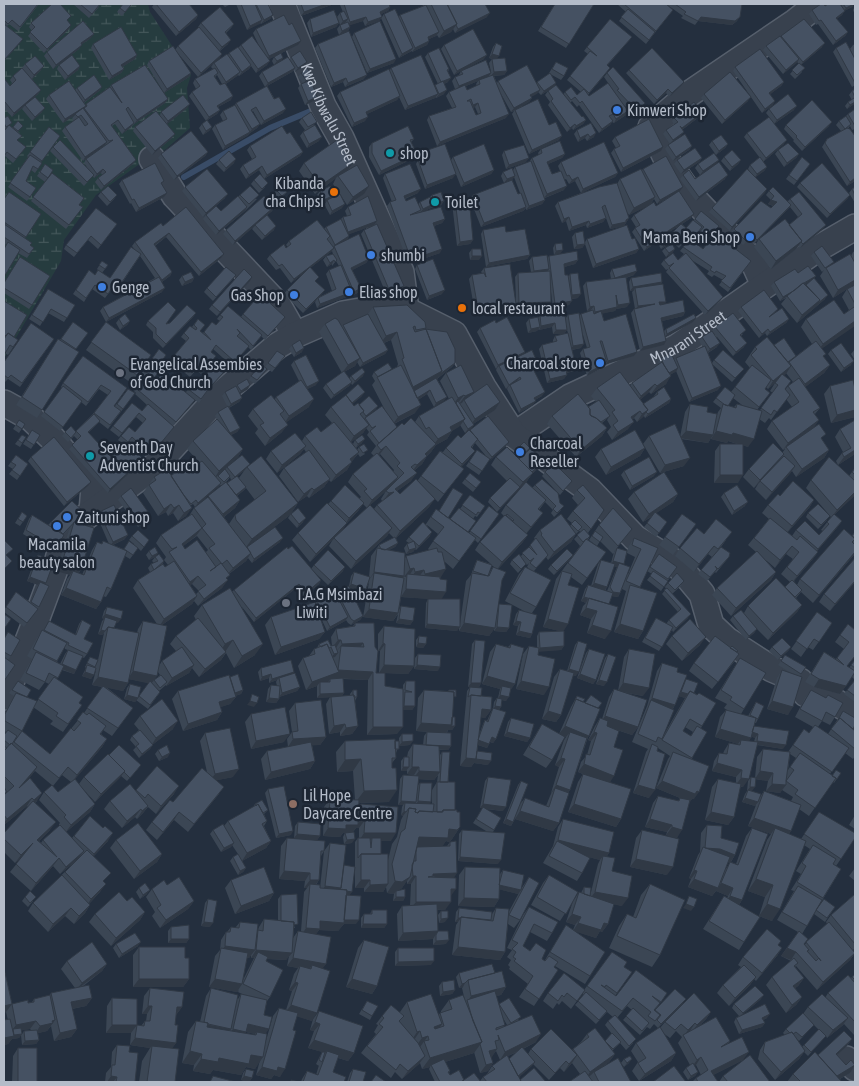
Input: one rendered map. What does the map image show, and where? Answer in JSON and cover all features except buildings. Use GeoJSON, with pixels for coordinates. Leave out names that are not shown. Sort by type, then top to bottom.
{"type":"FeatureCollection","features":[{"type":"Feature","properties":{"kind":"street","name":"Kwa Kibwalu Street"},"geometry":{"type":"LineString","coordinates":[[282,4],[323,106],[341,138],[400,272],[406,310]]}},
{"type":"Feature","properties":{"kind":"street"},"geometry":{"type":"LineString","coordinates":[[764,285],[753,261],[692,197],[669,164],[651,127],[689,94],[795,22],[818,4]]}},
{"type":"Feature","properties":{"kind":"street"},"geometry":{"type":"LineString","coordinates":[[152,159],[175,196],[278,304],[295,335]]}},
{"type":"Feature","properties":{"kind":"street","name":"Mnarani Street"},"geometry":{"type":"LineString","coordinates":[[514,436],[570,397],[677,347],[817,249],[855,227]]}},
{"type":"Feature","properties":{"kind":"street"},"geometry":{"type":"LineString","coordinates":[[4,697],[32,633],[55,570],[62,540],[69,529],[154,467],[239,377],[277,346],[295,335],[343,314],[389,306],[406,310],[430,320],[454,334],[483,387],[514,436],[589,490],[636,538],[677,564],[702,594],[711,625],[727,640],[772,670],[800,681],[806,694],[834,701],[855,714]]}},
{"type":"Feature","properties":{"kind":"street"},"geometry":{"type":"LineString","coordinates":[[4,404],[31,418],[72,460],[94,488],[92,512]]}},
{"type":"Feature","properties":{"kind":"green space"},"geometry":{"type":"Polygon","coordinates":[[[4,4],[148,4],[150,12],[191,75],[187,88],[190,128],[166,149],[141,163],[96,195],[64,240],[61,261],[4,358],[4,4]]]}},
{"type":"Feature","properties":{"kind":"waterway"},"geometry":{"type":"LineString","coordinates":[[184,177],[270,128],[318,108]]}},
{"type":"Feature","properties":{"kind":"place","name":"Kimweri Shop"},"geometry":{"type":"Point","coordinates":[617,110]}},
{"type":"Feature","properties":{"kind":"place","name":"shop"},"geometry":{"type":"Point","coordinates":[390,153]}},
{"type":"Feature","properties":{"kind":"place","name":"Kibanda cha Chipsi"},"geometry":{"type":"Point","coordinates":[334,192]}},
{"type":"Feature","properties":{"kind":"place","name":"Toilet"},"geometry":{"type":"Point","coordinates":[435,202]}},
{"type":"Feature","properties":{"kind":"place","name":"Mama Beni Shop"},"geometry":{"type":"Point","coordinates":[750,237]}},
{"type":"Feature","properties":{"kind":"place","name":"shumbi"},"geometry":{"type":"Point","coordinates":[371,255]}},
{"type":"Feature","properties":{"kind":"place","name":"Genge"},"geometry":{"type":"Point","coordinates":[102,287]}},
{"type":"Feature","properties":{"kind":"place","name":"Elias shop"},"geometry":{"type":"Point","coordinates":[349,292]}},
{"type":"Feature","properties":{"kind":"place","name":"Gas Shop"},"geometry":{"type":"Point","coordinates":[294,295]}},
{"type":"Feature","properties":{"kind":"place","name":"local restaurant"},"geometry":{"type":"Point","coordinates":[462,308]}},
{"type":"Feature","properties":{"kind":"place","name":"Charcoal store"},"geometry":{"type":"Point","coordinates":[600,363]}},
{"type":"Feature","properties":{"kind":"place","name":"Evangelical Assembies of God Church"},"geometry":{"type":"Point","coordinates":[120,373]}},
{"type":"Feature","properties":{"kind":"place","name":"Charcoal Reseller"},"geometry":{"type":"Point","coordinates":[520,452]}},
{"type":"Feature","properties":{"kind":"place","name":"Seventh Day Adventist Church"},"geometry":{"type":"Point","coordinates":[90,456]}},
{"type":"Feature","properties":{"kind":"place","name":"Zaituni shop"},"geometry":{"type":"Point","coordinates":[67,517]}},
{"type":"Feature","properties":{"kind":"place","name":"Macamila beauty salon"},"geometry":{"type":"Point","coordinates":[57,526]}},
{"type":"Feature","properties":{"kind":"place","name":"T.A.G Msimbazi Liwiti"},"geometry":{"type":"Point","coordinates":[286,603]}},
{"type":"Feature","properties":{"kind":"place","name":"Lil Hope Daycare Centre"},"geometry":{"type":"Point","coordinates":[293,804]}}]}
